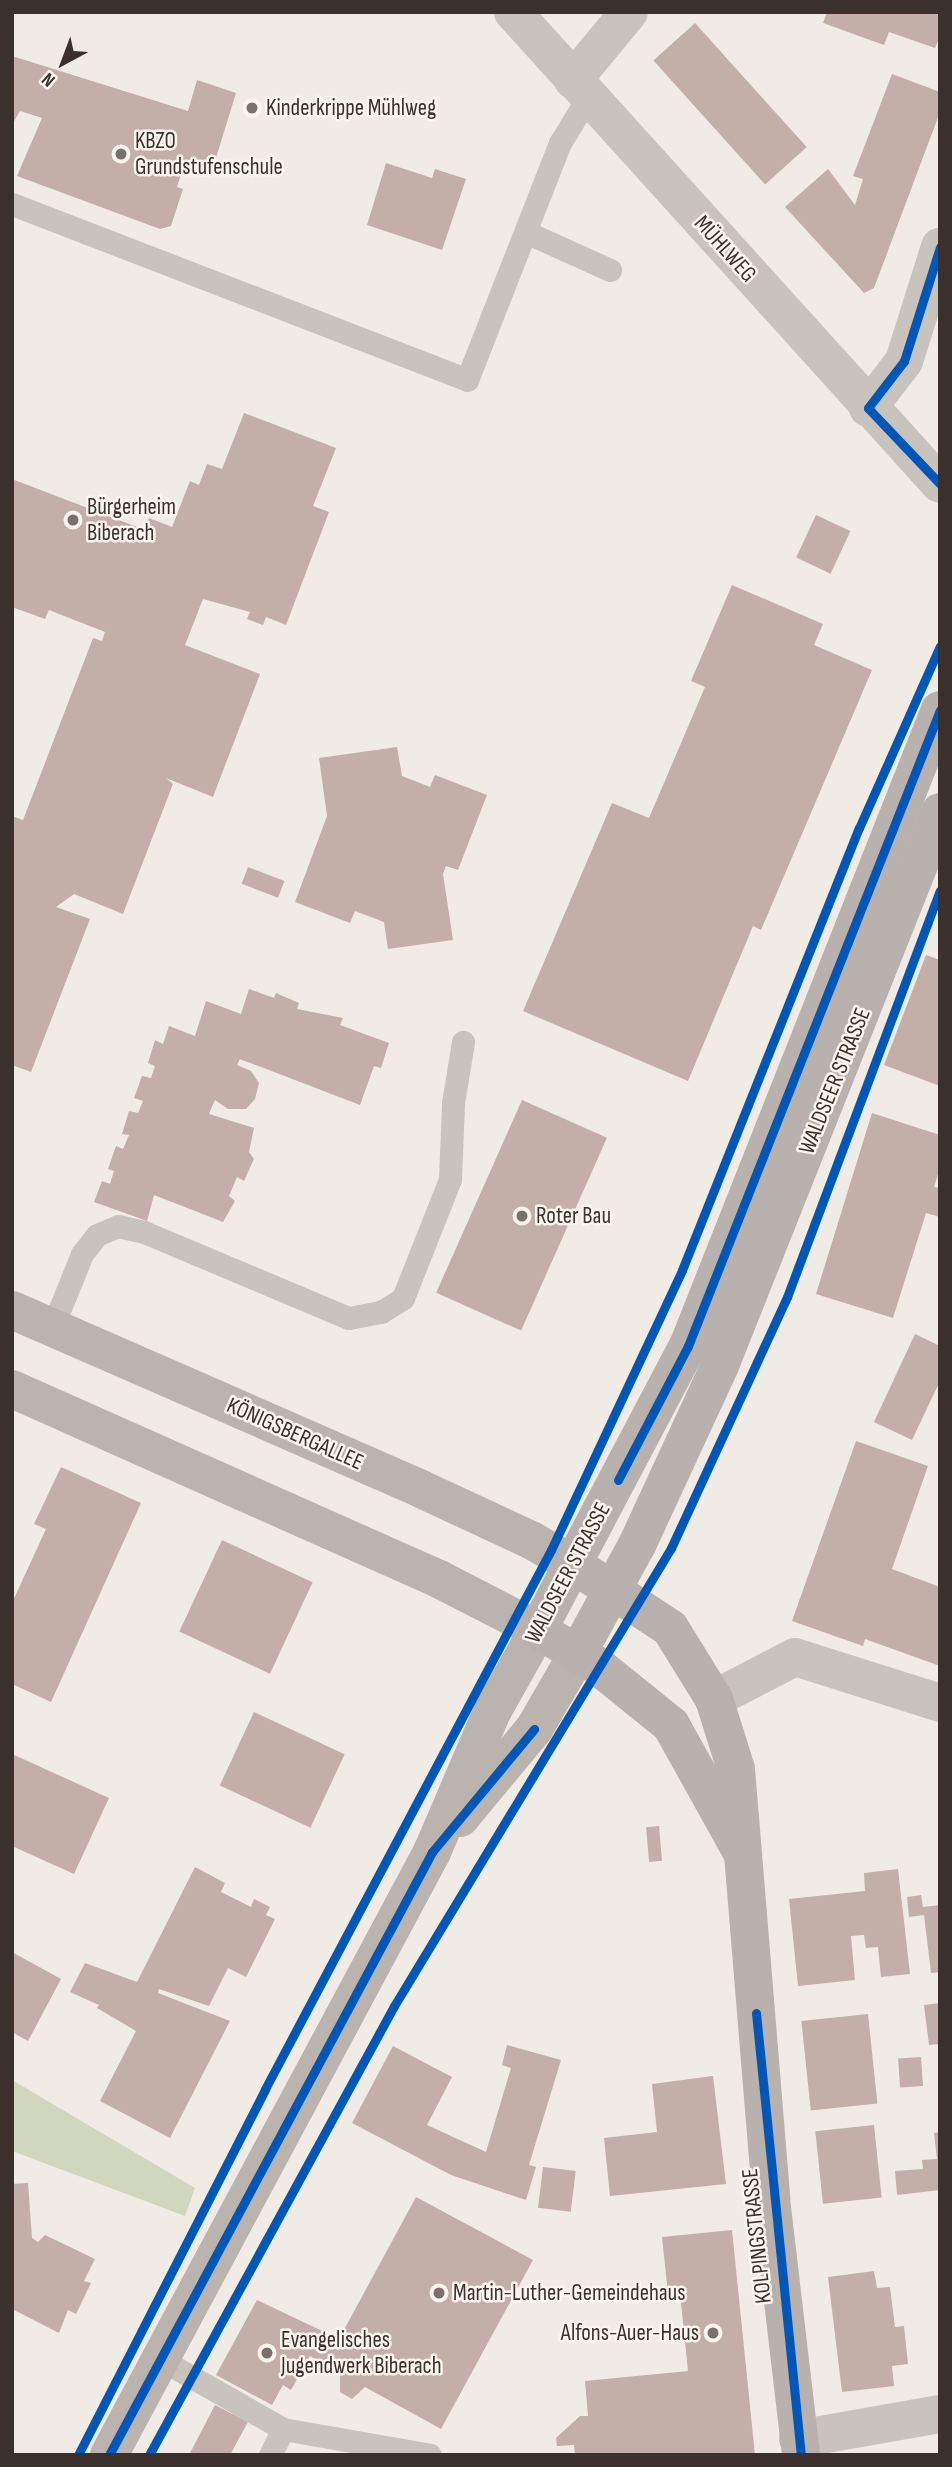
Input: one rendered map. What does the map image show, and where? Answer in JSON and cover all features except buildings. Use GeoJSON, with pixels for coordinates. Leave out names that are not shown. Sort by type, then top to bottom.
{"type":"FeatureCollection","features":[{"type":"Feature","properties":{"kind":"main road","name":"WALDSEER STRASSE"},"geometry":{"type":"LineString","coordinates":[[109,2455],[432,1852],[492,1712],[574,1565],[688,1346],[940,710]]}},
{"type":"Feature","properties":{"kind":"main road","name":"WALDSEER STRASSE"},"geometry":{"type":"LineString","coordinates":[[432,1852],[534,1729],[612,1590],[721,1363],[940,812]]}},
{"type":"Feature","properties":{"kind":"main road","name":"KÖNIGSBERGALLEE"},"geometry":{"type":"LineString","coordinates":[[12,1310],[421,1489],[531,1540],[574,1565]]}},
{"type":"Feature","properties":{"kind":"main road"},"geometry":{"type":"LineString","coordinates":[[12,1389],[439,1578],[538,1630]]}},
{"type":"Feature","properties":{"kind":"main road","name":"KOLPINGSTRASSE"},"geometry":{"type":"LineString","coordinates":[[574,1565],[670,1628],[714,1699],[736,1769],[740,1849],[799,2447]]}},
{"type":"Feature","properties":{"kind":"main road","name":"KOLPINGSTRASSE"},"geometry":{"type":"LineString","coordinates":[[538,1630],[579,1653],[671,1725],[740,1849]]}},
{"type":"Feature","properties":{"kind":"street","name":"MÜHLWEG"},"geometry":{"type":"LineString","coordinates":[[513,12],[868,408],[940,484]]}},
{"type":"Feature","properties":{"kind":"street"},"geometry":{"type":"LineString","coordinates":[[581,89],[629,12]]}},
{"type":"Feature","properties":{"kind":"street"},"geometry":{"type":"LineString","coordinates":[[868,408],[904,361],[940,247]]}},
{"type":"Feature","properties":{"kind":"street"},"geometry":{"type":"LineString","coordinates":[[714,1699],[795,1657],[940,1703]]}},
{"type":"Feature","properties":{"kind":"street"},"geometry":{"type":"LineString","coordinates":[[799,2447],[940,2414]]}},
{"type":"Feature","properties":{"kind":"lane"},"geometry":{"type":"LineString","coordinates":[[12,204],[467,380],[528,233],[581,89]]}},
{"type":"Feature","properties":{"kind":"lane"},"geometry":{"type":"LineString","coordinates":[[528,233],[610,270]]}},
{"type":"Feature","properties":{"kind":"lane"},"geometry":{"type":"LineString","coordinates":[[52,1328],[82,1254],[97,1235],[118,1226],[144,1232],[349,1318],[382,1312],[402,1298],[450,1179],[453,1103],[463,1042]]}},
{"type":"Feature","properties":{"kind":"lane"},"geometry":{"type":"LineString","coordinates":[[160,2359],[282,2429],[430,2455]]}},
{"type":"Feature","properties":{"kind":"lane"},"geometry":{"type":"LineString","coordinates":[[270,2455],[282,2429]]}},
{"type":"Feature","properties":{"kind":"green space"},"geometry":{"type":"Polygon","coordinates":[[[12,2080],[195,2188],[185,2216],[12,2151],[12,2080]]]}},
{"type":"Feature","properties":{"kind":"cycle path"},"geometry":{"type":"LineString","coordinates":[[940,247],[904,361],[868,408],[940,484]]}},
{"type":"Feature","properties":{"kind":"cycle path"},"geometry":{"type":"LineString","coordinates":[[78,2455],[265,2089],[551,1550],[682,1270],[859,828],[940,646]]}},
{"type":"Feature","properties":{"kind":"cycle path"},"geometry":{"type":"LineString","coordinates":[[618,1480],[688,1346],[940,710]]}},
{"type":"Feature","properties":{"kind":"cycle path"},"geometry":{"type":"LineString","coordinates":[[149,2455],[394,2006],[671,1548],[787,1297],[940,891]]}},
{"type":"Feature","properties":{"kind":"cycle path"},"geometry":{"type":"LineString","coordinates":[[109,2455],[432,1852],[534,1729]]}},
{"type":"Feature","properties":{"kind":"cycle path"},"geometry":{"type":"LineString","coordinates":[[756,2013],[801,2455]]}},
{"type":"Feature","properties":{"kind":"place","name":"Kinderkrippe Mühlweg"},"geometry":{"type":"Point","coordinates":[252,108]}},
{"type":"Feature","properties":{"kind":"place","name":"KBZO Grundstufenschule"},"geometry":{"type":"Point","coordinates":[121,154]}},
{"type":"Feature","properties":{"kind":"place","name":"Bürgerheim Biberach"},"geometry":{"type":"Point","coordinates":[73,520]}},
{"type":"Feature","properties":{"kind":"place","name":"Roter Bau"},"geometry":{"type":"Point","coordinates":[522,1216]}},
{"type":"Feature","properties":{"kind":"place","name":"Martin-Luther-Gemeindehaus"},"geometry":{"type":"Point","coordinates":[439,2293]}},
{"type":"Feature","properties":{"kind":"place","name":"Alfons-Auer-Haus"},"geometry":{"type":"Point","coordinates":[713,2333]}},
{"type":"Feature","properties":{"kind":"place","name":"Evangelisches Jugendwerk Biberach"},"geometry":{"type":"Point","coordinates":[267,2353]}}]}
